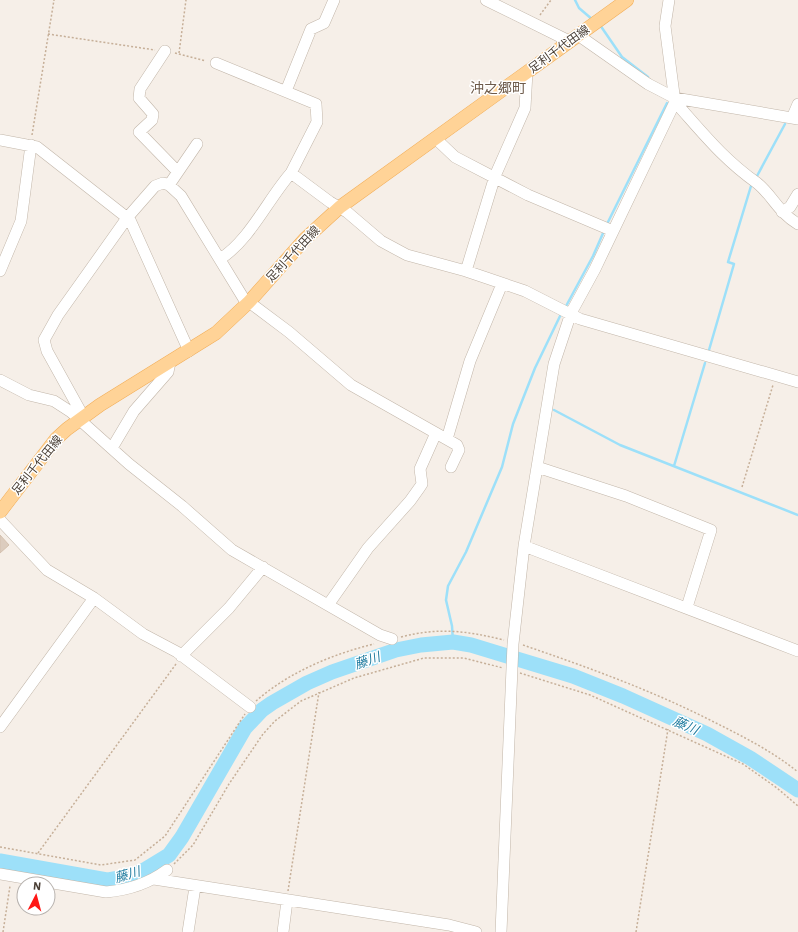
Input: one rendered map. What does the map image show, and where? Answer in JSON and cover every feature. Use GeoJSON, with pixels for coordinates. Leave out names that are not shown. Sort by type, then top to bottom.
{"type":"FeatureCollection","features":[{"type":"Feature","properties":{"kind":"main road","name":"足利千代田線"},"geometry":{"type":"LineString","coordinates":[[0,512],[56,439],[81,417],[216,333],[248,303],[305,239],[340,207],[627,0]]}},
{"type":"Feature","properties":{"kind":"street"},"geometry":{"type":"LineString","coordinates":[[286,91],[311,29],[324,23],[334,0]]}},
{"type":"Feature","properties":{"kind":"street"},"geometry":{"type":"LineString","coordinates":[[486,0],[537,25],[574,38],[675,100],[708,141],[729,162],[756,183],[782,212],[798,224]]}},
{"type":"Feature","properties":{"kind":"street"},"geometry":{"type":"LineString","coordinates":[[500,932],[513,643],[524,546],[554,364],[571,313],[595,269],[675,100],[665,26],[669,0]]}},
{"type":"Feature","properties":{"kind":"street"},"geometry":{"type":"LineString","coordinates":[[164,51],[140,89],[139,98],[153,114],[152,120],[139,132],[177,171]]}},
{"type":"Feature","properties":{"kind":"street"},"geometry":{"type":"LineString","coordinates":[[216,63],[316,104],[317,122],[291,173],[240,241],[230,252],[220,259]]}},
{"type":"Feature","properties":{"kind":"street"},"geometry":{"type":"LineString","coordinates":[[466,271],[495,176],[525,108],[527,72]]}},
{"type":"Feature","properties":{"kind":"street"},"geometry":{"type":"LineString","coordinates":[[675,100],[795,119],[798,104]]}},
{"type":"Feature","properties":{"kind":"street"},"geometry":{"type":"LineString","coordinates":[[436,139],[455,156],[495,176],[528,195],[613,231]]}},
{"type":"Feature","properties":{"kind":"street"},"geometry":{"type":"LineString","coordinates":[[0,140],[38,147],[130,220],[189,351]]}},
{"type":"Feature","properties":{"kind":"street"},"geometry":{"type":"LineString","coordinates":[[169,185],[177,171],[188,159],[197,144]]}},
{"type":"Feature","properties":{"kind":"street"},"geometry":{"type":"LineString","coordinates":[[0,271],[21,221],[31,145]]}},
{"type":"Feature","properties":{"kind":"street"},"geometry":{"type":"LineString","coordinates":[[291,173],[330,202],[340,207],[381,241],[407,255],[466,271],[525,291],[580,318],[798,382]]}},
{"type":"Feature","properties":{"kind":"street"},"geometry":{"type":"LineString","coordinates":[[81,417],[47,351],[44,340],[58,315],[127,218],[154,186],[163,183],[169,185],[181,196],[248,303],[289,332],[351,385],[399,411],[459,447],[452,467]]}},
{"type":"Feature","properties":{"kind":"street"},"geometry":{"type":"LineString","coordinates":[[782,212],[790,207],[798,194]]}},
{"type":"Feature","properties":{"kind":"street"},"geometry":{"type":"LineString","coordinates":[[447,440],[470,361],[502,284]]}},
{"type":"Feature","properties":{"kind":"street"},"geometry":{"type":"LineString","coordinates":[[112,448],[134,411],[168,372],[170,362]]}},
{"type":"Feature","properties":{"kind":"street"},"geometry":{"type":"LineString","coordinates":[[0,380],[29,395],[54,401],[81,417],[112,448],[232,550],[380,635],[392,639]]}},
{"type":"Feature","properties":{"kind":"street"},"geometry":{"type":"LineString","coordinates":[[328,605],[368,548],[410,501],[422,484],[420,469],[436,433]]}},
{"type":"Feature","properties":{"kind":"street"},"geometry":{"type":"LineString","coordinates":[[537,467],[626,496],[711,530],[687,607]]}},
{"type":"Feature","properties":{"kind":"street"},"geometry":{"type":"LineString","coordinates":[[0,520],[47,570],[94,598],[138,631],[181,656],[250,706]]}},
{"type":"Feature","properties":{"kind":"street"},"geometry":{"type":"LineString","coordinates":[[524,546],[687,607],[798,651]]}},
{"type":"Feature","properties":{"kind":"street"},"geometry":{"type":"LineString","coordinates":[[181,656],[229,608],[263,568]]}},
{"type":"Feature","properties":{"kind":"street"},"geometry":{"type":"LineString","coordinates":[[0,727],[94,598]]}},
{"type":"Feature","properties":{"kind":"street"},"geometry":{"type":"LineString","coordinates":[[0,874],[106,892],[122,891],[154,879],[166,870]]}},
{"type":"Feature","properties":{"kind":"street"},"geometry":{"type":"LineString","coordinates":[[154,879],[195,887],[476,932]]}},
{"type":"Feature","properties":{"kind":"street"},"geometry":{"type":"LineString","coordinates":[[188,932],[195,887]]}},
{"type":"Feature","properties":{"kind":"street"},"geometry":{"type":"LineString","coordinates":[[283,932],[287,901]]}},
{"type":"Feature","properties":{"kind":"path"},"geometry":{"type":"LineString","coordinates":[[31,145],[54,0]]}},
{"type":"Feature","properties":{"kind":"path"},"geometry":{"type":"LineString","coordinates":[[179,53],[186,0]]}},
{"type":"Feature","properties":{"kind":"path"},"geometry":{"type":"LineString","coordinates":[[537,25],[540,14],[551,0]]}},
{"type":"Feature","properties":{"kind":"path"},"geometry":{"type":"LineString","coordinates":[[48,34],[179,53],[216,63]]}},
{"type":"Feature","properties":{"kind":"path"},"geometry":{"type":"LineString","coordinates":[[742,487],[776,375]]}},
{"type":"Feature","properties":{"kind":"path"},"geometry":{"type":"LineString","coordinates":[[0,847],[101,865],[135,860],[165,836],[250,706],[264,694],[294,674],[320,662],[412,634],[449,630],[456,630],[513,643],[591,669],[666,699],[740,735],[784,761],[798,772]]}},
{"type":"Feature","properties":{"kind":"path"},"geometry":{"type":"LineString","coordinates":[[38,853],[181,656]]}},
{"type":"Feature","properties":{"kind":"path"},"geometry":{"type":"LineString","coordinates":[[166,870],[180,859],[193,844],[229,784],[263,734],[287,711],[319,692],[354,678],[424,658],[464,658],[511,669],[590,695],[743,764],[777,788],[798,806]]}},
{"type":"Feature","properties":{"kind":"path"},"geometry":{"type":"LineString","coordinates":[[287,901],[319,692]]}},
{"type":"Feature","properties":{"kind":"path"},"geometry":{"type":"LineString","coordinates":[[636,932],[668,729]]}},
{"type":"Feature","properties":{"kind":"path"},"geometry":{"type":"LineString","coordinates":[[3,932],[12,876]]}},
{"type":"Feature","properties":{"kind":"building"},"geometry":{"type":"Polygon","coordinates":[[[0,535],[9,545],[0,553],[0,535]]]}},
{"type":"Feature","properties":{"kind":"waterway"},"geometry":{"type":"LineString","coordinates":[[575,0],[579,8],[593,20]]}},
{"type":"Feature","properties":{"kind":"waterway"},"geometry":{"type":"LineString","coordinates":[[600,25],[622,57],[648,77]]}},
{"type":"Feature","properties":{"kind":"waterway"},"geometry":{"type":"LineString","coordinates":[[607,224],[667,103]]}},
{"type":"Feature","properties":{"kind":"waterway"},"geometry":{"type":"LineString","coordinates":[[757,176],[785,124]]}},
{"type":"Feature","properties":{"kind":"waterway"},"geometry":{"type":"LineString","coordinates":[[709,350],[734,264],[728,262],[751,186]]}},
{"type":"Feature","properties":{"kind":"waterway"},"geometry":{"type":"LineString","coordinates":[[565,308],[593,256],[604,231]]}},
{"type":"Feature","properties":{"kind":"waterway"},"geometry":{"type":"LineString","coordinates":[[453,642],[452,626],[446,600],[448,586],[466,552],[502,467],[513,424],[535,368],[562,312]]}},
{"type":"Feature","properties":{"kind":"waterway"},"geometry":{"type":"LineString","coordinates":[[674,466],[705,363]]}},
{"type":"Feature","properties":{"kind":"waterway"},"geometry":{"type":"LineString","coordinates":[[554,410],[620,445],[798,515]]}},
{"type":"Feature","properties":{"kind":"waterway","name":"藤川"},"geometry":{"type":"LineString","coordinates":[[0,861],[107,880],[134,875],[169,855],[182,837],[245,728],[262,710],[307,683],[332,672],[396,650],[421,645],[453,642],[471,645],[573,676],[623,696],[707,734],[750,758],[798,790]]}},
{"type":"Feature","properties":{"kind":"district","name":"沖之郷町"},"geometry":{"type":"Point","coordinates":[498,88]}}]}
